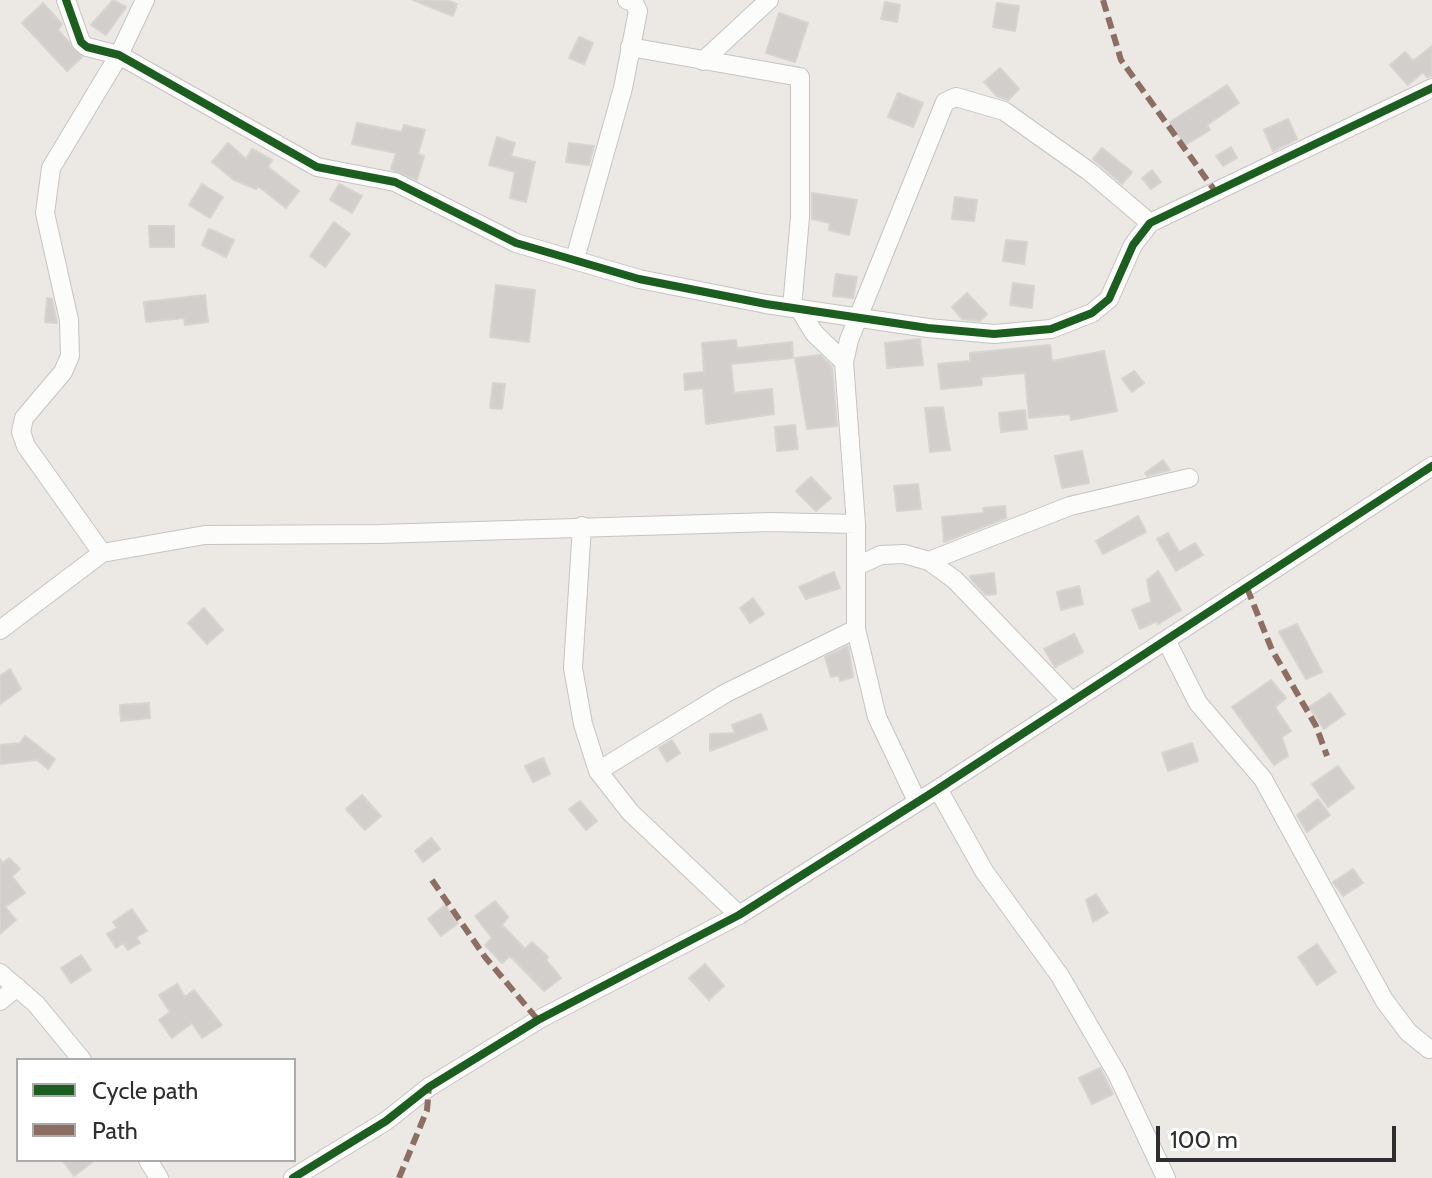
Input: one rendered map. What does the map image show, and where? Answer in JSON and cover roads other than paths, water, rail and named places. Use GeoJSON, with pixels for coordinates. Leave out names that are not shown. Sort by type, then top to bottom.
{"type":"FeatureCollection","features":[{"type":"Feature","properties":{"kind":"street"},"geometry":{"type":"LineString","coordinates":[[66,0],[81,42],[98,52],[119,55],[317,167],[395,182],[516,243],[639,279],[796,309],[994,334],[1051,329],[1092,313],[1109,299],[1133,245],[1150,223],[1432,88]]}},
{"type":"Feature","properties":{"kind":"street"},"geometry":{"type":"LineString","coordinates":[[102,553],[26,446],[21,432],[24,418],[63,372],[70,356],[69,320],[45,213],[51,168],[119,55],[145,0]]}},
{"type":"Feature","properties":{"kind":"street"},"geometry":{"type":"LineString","coordinates":[[575,259],[606,157],[638,11],[633,1],[627,0]]}},
{"type":"Feature","properties":{"kind":"street"},"geometry":{"type":"LineString","coordinates":[[703,61],[769,0]]}},
{"type":"Feature","properties":{"kind":"street"},"geometry":{"type":"LineString","coordinates":[[630,47],[798,76],[802,81],[796,309],[814,333],[844,362]]}},
{"type":"Feature","properties":{"kind":"street"},"geometry":{"type":"LineString","coordinates":[[917,801],[877,717],[856,629],[856,524],[844,362],[859,316],[945,102],[956,97],[1004,111],[1090,172],[1150,223]]}},
{"type":"Feature","properties":{"kind":"street"},"geometry":{"type":"LineString","coordinates":[[293,1178],[386,1121],[429,1087],[538,1020],[739,915],[1293,559],[1387,492],[1432,466]]}},
{"type":"Feature","properties":{"kind":"street"},"geometry":{"type":"LineString","coordinates":[[929,561],[1070,506],[1189,478]]}},
{"type":"Feature","properties":{"kind":"street"},"geometry":{"type":"LineString","coordinates":[[0,630],[102,553],[205,535],[771,522],[856,524]]}},
{"type":"Feature","properties":{"kind":"street"},"geometry":{"type":"LineString","coordinates":[[582,526],[573,668],[583,724],[598,771],[630,812],[739,915]]}},
{"type":"Feature","properties":{"kind":"street"},"geometry":{"type":"LineString","coordinates":[[857,566],[881,555],[904,554],[929,561],[955,580],[1071,701]]}},
{"type":"Feature","properties":{"kind":"street"},"geometry":{"type":"LineString","coordinates":[[598,771],[726,693],[856,629]]}},
{"type":"Feature","properties":{"kind":"street"},"geometry":{"type":"LineString","coordinates":[[1166,640],[1198,703],[1263,779],[1384,1000],[1408,1032],[1429,1049]]}},
{"type":"Feature","properties":{"kind":"street"},"geometry":{"type":"LineString","coordinates":[[938,789],[984,871],[1060,976],[1117,1074],[1166,1178]]}},
{"type":"Feature","properties":{"kind":"street"},"geometry":{"type":"LineString","coordinates":[[0,973],[64,1035],[81,1058]]}},
{"type":"Feature","properties":{"kind":"street"},"geometry":{"type":"LineString","coordinates":[[0,1001],[17,987]]}}]}
